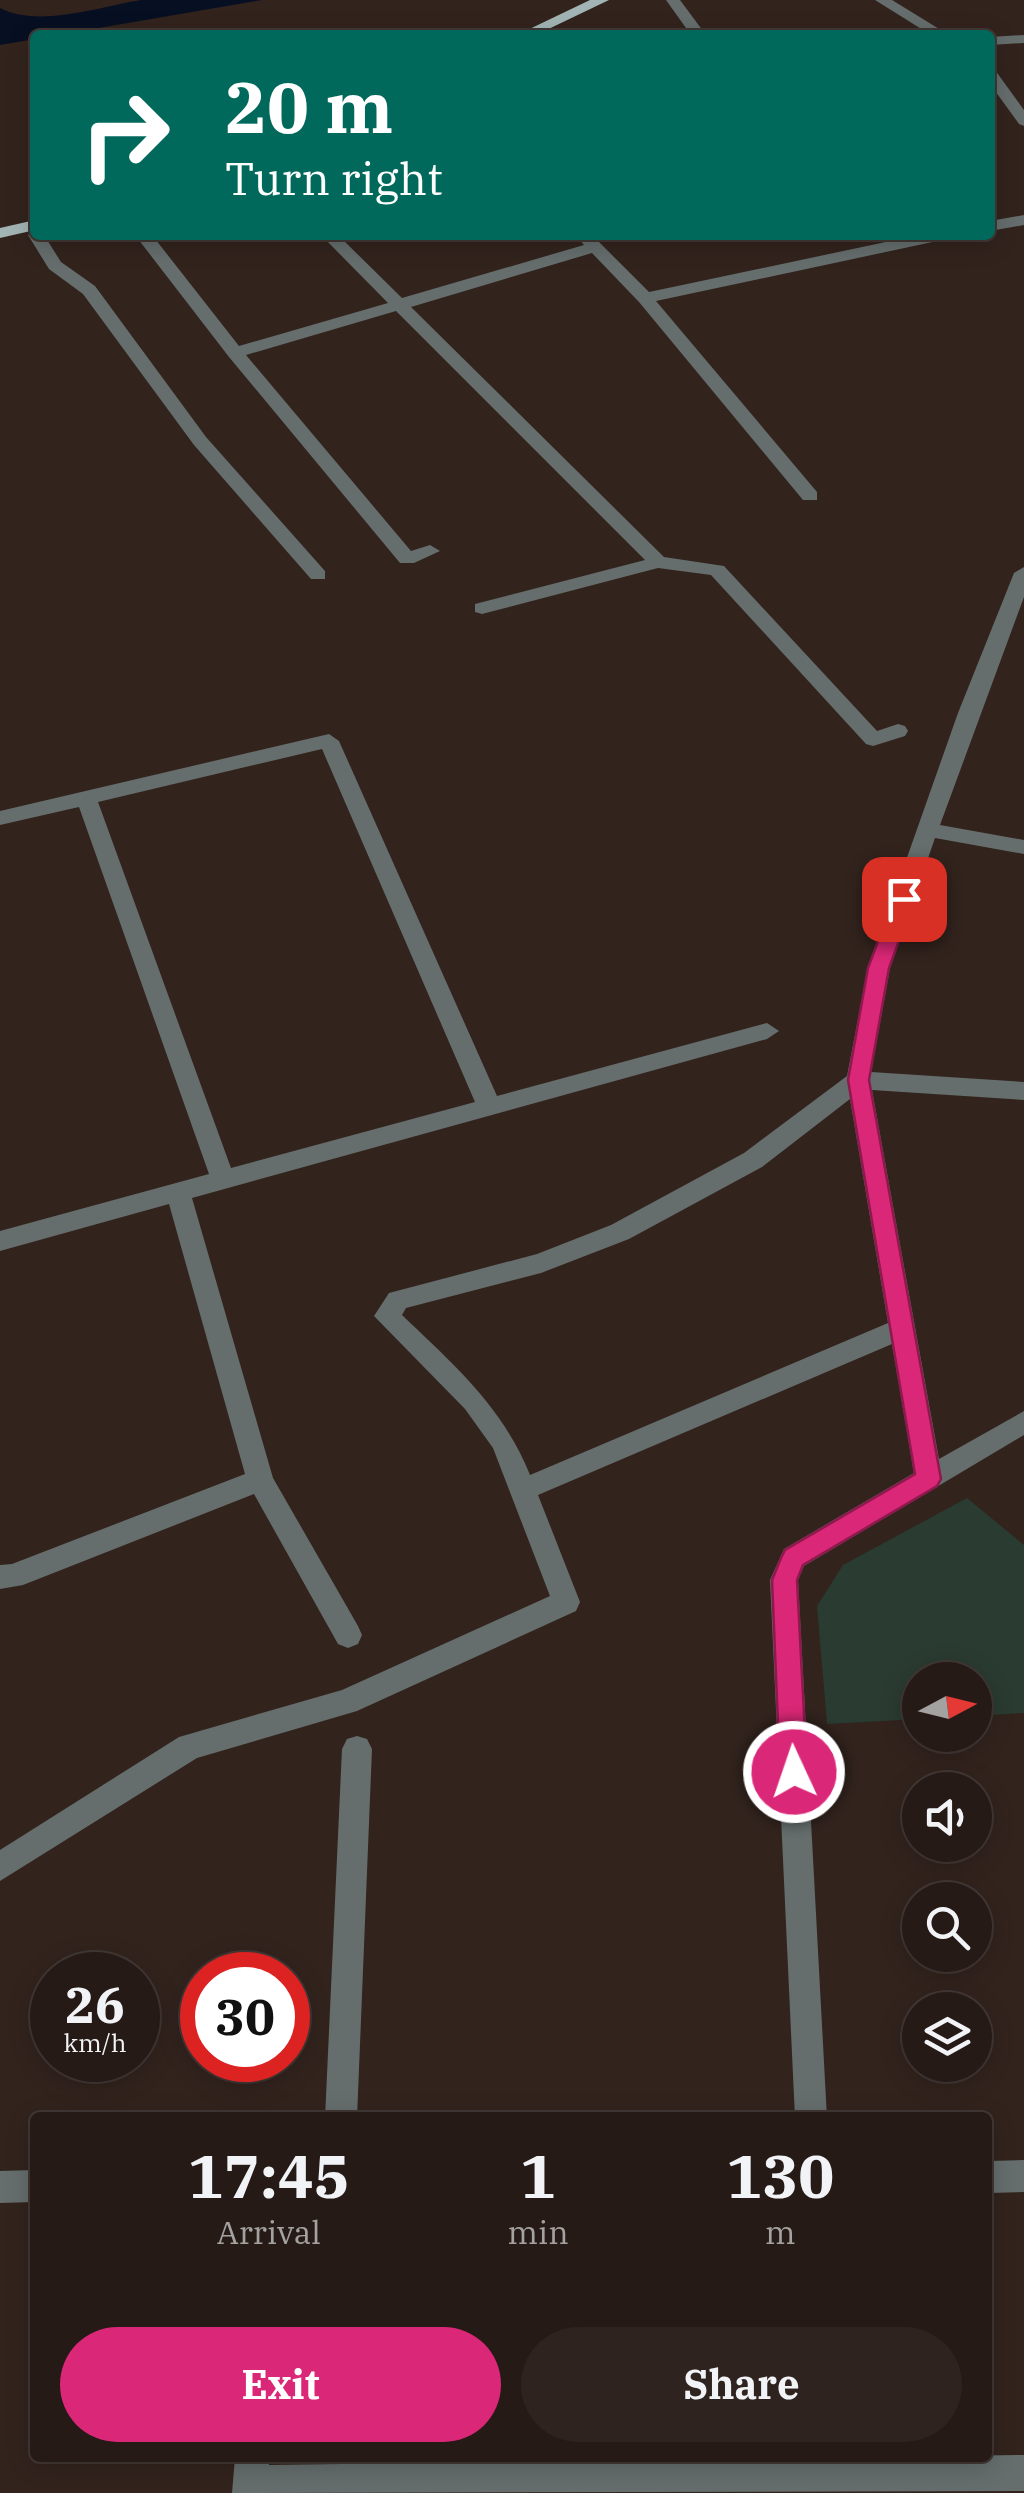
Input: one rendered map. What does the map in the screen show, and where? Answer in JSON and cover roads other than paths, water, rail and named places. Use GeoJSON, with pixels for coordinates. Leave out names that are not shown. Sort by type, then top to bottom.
{"type":"FeatureCollection","features":[{"type":"Feature","properties":{"kind":"main road"},"geometry":{"type":"LineString","coordinates":[[535,30],[602,0]]}},
{"type":"Feature","properties":{"kind":"main road"},"geometry":{"type":"LineString","coordinates":[[0,233],[30,230]]}},
{"type":"Feature","properties":{"kind":"street"},"geometry":{"type":"LineString","coordinates":[[673,0],[695,30]]}},
{"type":"Feature","properties":{"kind":"street"},"geometry":{"type":"LineString","coordinates":[[882,0],[933,30]]}},
{"type":"Feature","properties":{"kind":"street"},"geometry":{"type":"LineString","coordinates":[[995,41],[1024,40]]}},
{"type":"Feature","properties":{"kind":"street"},"geometry":{"type":"LineString","coordinates":[[995,80],[1024,121]]}},
{"type":"Feature","properties":{"kind":"street"},"geometry":{"type":"LineString","coordinates":[[995,225],[1024,220]]}},
{"type":"Feature","properties":{"kind":"street"},"geometry":{"type":"LineString","coordinates":[[40,240],[56,264],[89,290],[200,440],[318,575]]}},
{"type":"Feature","properties":{"kind":"street"},"geometry":{"type":"LineString","coordinates":[[147,240],[234,353],[407,559],[430,551]]}},
{"type":"Feature","properties":{"kind":"street"},"geometry":{"type":"LineString","coordinates":[[334,240],[658,562]]}},
{"type":"Feature","properties":{"kind":"street"},"geometry":{"type":"LineString","coordinates":[[645,298],[918,240]]}},
{"type":"Feature","properties":{"kind":"street"},"geometry":{"type":"LineString","coordinates":[[234,353],[589,241],[645,298],[810,496]]}},
{"type":"Feature","properties":{"kind":"street"},"geometry":{"type":"LineString","coordinates":[[482,608],[658,562],[717,570],[872,739],[898,731]]}},
{"type":"Feature","properties":{"kind":"street"},"geometry":{"type":"LineString","coordinates":[[928,1479],[858,1080],[879,968],[968,713],[1024,576]]}},
{"type":"Feature","properties":{"kind":"street"},"geometry":{"type":"LineString","coordinates":[[0,818],[329,741],[490,1106]]}},
{"type":"Feature","properties":{"kind":"street"},"geometry":{"type":"LineString","coordinates":[[86,798],[223,1179]]}},
{"type":"Feature","properties":{"kind":"street"},"geometry":{"type":"LineString","coordinates":[[930,830],[1024,847]]}},
{"type":"Feature","properties":{"kind":"street"},"geometry":{"type":"LineString","coordinates":[[0,1241],[767,1031]]}},
{"type":"Feature","properties":{"kind":"street"},"geometry":{"type":"LineString","coordinates":[[0,1867],[189,1747],[347,1702],[566,1602],[504,1444],[474,1400],[387,1316],[398,1300],[541,1263],[620,1232],[753,1160],[858,1080],[1024,1091]]}},
{"type":"Feature","properties":{"kind":"street"},"geometry":{"type":"LineString","coordinates":[[178,1191],[260,1480],[348,1635]]}},
{"type":"Feature","properties":{"kind":"street"},"geometry":{"type":"LineString","coordinates":[[522,1490],[904,1328]]}},
{"type":"Feature","properties":{"kind":"street"},"geometry":{"type":"LineString","coordinates":[[811,2112],[784,1580],[794,1558],[1024,1422]]}},
{"type":"Feature","properties":{"kind":"street"},"geometry":{"type":"LineString","coordinates":[[0,1576],[13,1576],[260,1480]]}},
{"type":"Feature","properties":{"kind":"street"},"geometry":{"type":"LineString","coordinates":[[341,2112],[357,1749]]}},
{"type":"Feature","properties":{"kind":"street"},"geometry":{"type":"LineString","coordinates":[[992,2177],[1024,2176]]}},
{"type":"Feature","properties":{"kind":"street"},"geometry":{"type":"LineString","coordinates":[[0,2187],[30,2186]]}},
{"type":"Feature","properties":{"kind":"street"},"geometry":{"type":"LineString","coordinates":[[251,2478],[732,2485],[1024,2473]]}},
{"type":"Feature","properties":{"kind":"water"},"geometry":{"type":"Polygon","coordinates":[[[141,0],[262,0],[87,30],[30,30],[30,40],[0,45],[0,8],[32,16],[88,11],[141,0]]]}}]}
